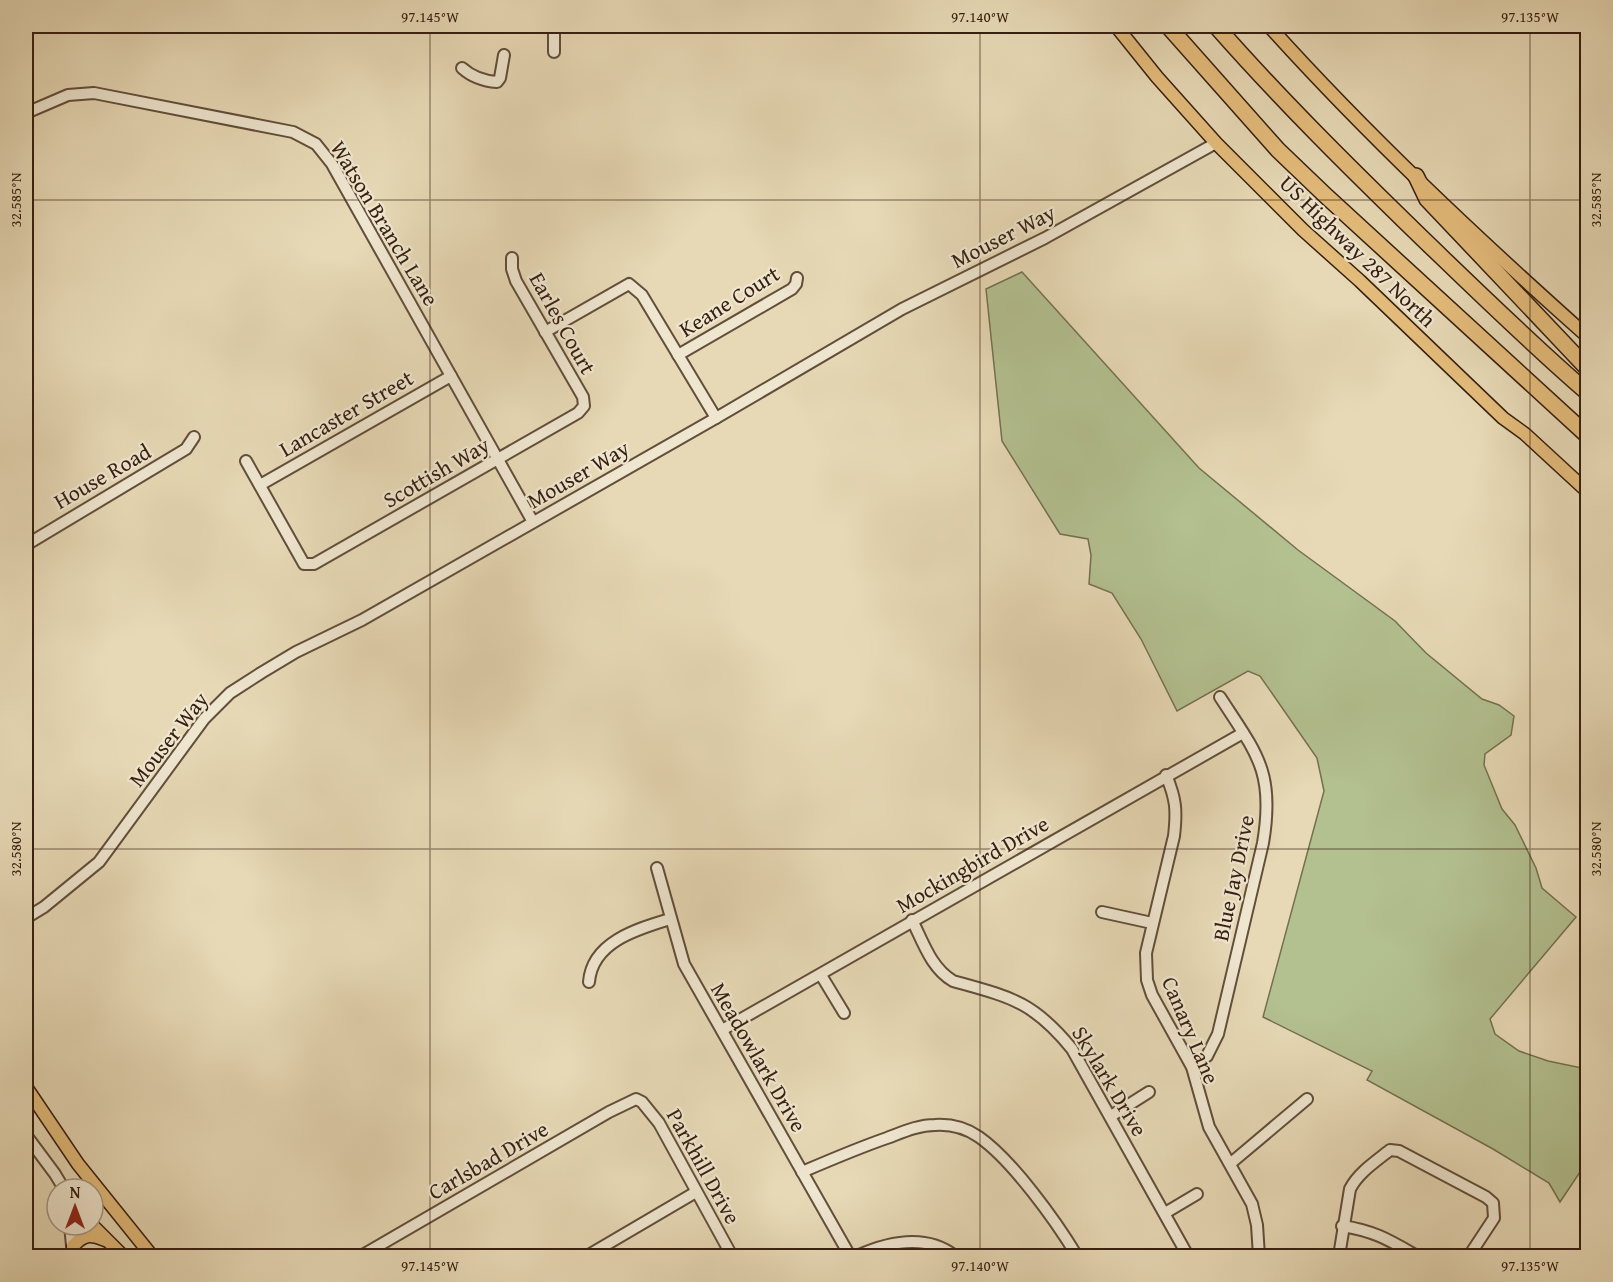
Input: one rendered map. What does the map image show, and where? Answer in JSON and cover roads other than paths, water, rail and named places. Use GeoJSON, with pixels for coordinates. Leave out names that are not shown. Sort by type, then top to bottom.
{"type":"FeatureCollection","features":[{"type":"Feature","properties":{"kind":"highway"},"geometry":{"type":"LineString","coordinates":[[1168,26],[1278,150],[1587,436]]}},
{"type":"Feature","properties":{"kind":"highway"},"geometry":{"type":"LineString","coordinates":[[1216,26],[1347,166],[1468,283],[1587,393]]}},
{"type":"Feature","properties":{"kind":"highway"},"geometry":{"type":"LineString","coordinates":[[1416,176],[1426,199],[1587,369]]}},
{"type":"Feature","properties":{"kind":"main road","name":"US Highway 287 North"},"geometry":{"type":"LineString","coordinates":[[1116,26],[1157,77],[1216,143],[1303,230],[1360,281],[1503,418],[1525,434],[1587,492]]}},
{"type":"Feature","properties":{"kind":"main road"},"geometry":{"type":"LineString","coordinates":[[1269,26],[1313,74],[1479,239],[1587,337]]}},
{"type":"Feature","properties":{"kind":"main road"},"geometry":{"type":"LineString","coordinates":[[26,1087],[78,1164],[152,1257]]}},
{"type":"Feature","properties":{"kind":"main road"},"geometry":{"type":"LineString","coordinates":[[73,1251],[80,1238],[94,1236],[105,1240]]}},
{"type":"Feature","properties":{"kind":"main road"},"geometry":{"type":"LineString","coordinates":[[102,1237],[123,1257]]}},
{"type":"Feature","properties":{"kind":"street"},"geometry":{"type":"LineString","coordinates":[[554,26],[554,52]]}},
{"type":"Feature","properties":{"kind":"street"},"geometry":{"type":"LineString","coordinates":[[462,68],[470,75],[497,82],[500,78],[504,55]]}},
{"type":"Feature","properties":{"kind":"street","name":"Watson Branch Lane"},"geometry":{"type":"LineString","coordinates":[[26,112],[68,95],[94,93],[293,132],[316,144],[332,164],[533,522]]}},
{"type":"Feature","properties":{"kind":"street","name":"Mouser Way"},"geometry":{"type":"LineString","coordinates":[[26,918],[44,907],[99,862],[204,719],[230,693],[296,652],[362,620],[902,309],[1045,238],[1216,143]]}},
{"type":"Feature","properties":{"kind":"street","name":"Earles Court"},"geometry":{"type":"LineString","coordinates":[[512,258],[513,275],[583,397],[584,406]]}},
{"type":"Feature","properties":{"kind":"street","name":"Keane Court"},"geometry":{"type":"LineString","coordinates":[[678,355],[792,289],[797,278]]}},
{"type":"Feature","properties":{"kind":"street"},"geometry":{"type":"LineString","coordinates":[[545,332],[628,284],[642,295],[716,418]]}},
{"type":"Feature","properties":{"kind":"street","name":"Lancaster Street"},"geometry":{"type":"LineString","coordinates":[[260,485],[451,376]]}},
{"type":"Feature","properties":{"kind":"street","name":"Scottish Way"},"geometry":{"type":"LineString","coordinates":[[260,485],[304,564],[318,562],[578,413],[584,406]]}},
{"type":"Feature","properties":{"kind":"street","name":"House Road"},"geometry":{"type":"LineString","coordinates":[[26,545],[186,449],[194,437]]}},
{"type":"Feature","properties":{"kind":"street"},"geometry":{"type":"LineString","coordinates":[[246,461],[260,485]]}},
{"type":"Feature","properties":{"kind":"street","name":"Blue Jay Drive"},"geometry":{"type":"LineString","coordinates":[[1192,1068],[1208,1056],[1218,1034],[1268,816],[1267,784],[1259,759],[1220,697]]}},
{"type":"Feature","properties":{"kind":"street","name":"Mockingbird Drive"},"geometry":{"type":"LineString","coordinates":[[722,1030],[1243,733]]}},
{"type":"Feature","properties":{"kind":"street","name":"Canary Lane"},"geometry":{"type":"LineString","coordinates":[[1166,775],[1174,795],[1176,817],[1174,836],[1146,955],[1147,980],[1152,995],[1192,1068],[1209,1127],[1252,1204],[1257,1225],[1258,1257]]}},
{"type":"Feature","properties":{"kind":"street","name":"Meadowlark Drive"},"geometry":{"type":"LineString","coordinates":[[657,868],[684,964],[849,1257]]}},
{"type":"Feature","properties":{"kind":"street"},"geometry":{"type":"LineString","coordinates":[[1102,912],[1152,922]]}},
{"type":"Feature","properties":{"kind":"street"},"geometry":{"type":"LineString","coordinates":[[589,982],[589,971],[598,954],[631,933],[670,919]]}},
{"type":"Feature","properties":{"kind":"street","name":"Skylark Drive"},"geometry":{"type":"LineString","coordinates":[[912,920],[931,958],[948,978],[1009,997],[1031,1009],[1055,1028],[1072,1049],[1111,1116],[1188,1257]]}},
{"type":"Feature","properties":{"kind":"street"},"geometry":{"type":"LineString","coordinates":[[821,975],[844,1013]]}},
{"type":"Feature","properties":{"kind":"street"},"geometry":{"type":"LineString","coordinates":[[1111,1116],[1149,1092]]}},
{"type":"Feature","properties":{"kind":"street","name":"Parkhill Drive"},"geometry":{"type":"LineString","coordinates":[[636,1099],[642,1101],[659,1123],[732,1257]]}},
{"type":"Feature","properties":{"kind":"street","name":"Carlsbad Drive"},"geometry":{"type":"LineString","coordinates":[[361,1257],[609,1112],[636,1099]]}},
{"type":"Feature","properties":{"kind":"street"},"geometry":{"type":"LineString","coordinates":[[1231,1163],[1307,1099]]}},
{"type":"Feature","properties":{"kind":"street"},"geometry":{"type":"LineString","coordinates":[[802,1172],[919,1126],[959,1127],[978,1136],[1025,1183],[1077,1257]]}},
{"type":"Feature","properties":{"kind":"street"},"geometry":{"type":"LineString","coordinates":[[26,1135],[57,1177]]}},
{"type":"Feature","properties":{"kind":"street"},"geometry":{"type":"LineString","coordinates":[[1339,1257],[1347,1199],[1354,1181],[1390,1150],[1399,1151],[1486,1197],[1493,1203],[1494,1218],[1469,1257]]}},
{"type":"Feature","properties":{"kind":"street"},"geometry":{"type":"LineString","coordinates":[[586,1257],[696,1192]]}},
{"type":"Feature","properties":{"kind":"street"},"geometry":{"type":"LineString","coordinates":[[1165,1213],[1197,1194]]}},
{"type":"Feature","properties":{"kind":"street"},"geometry":{"type":"LineString","coordinates":[[1342,1227],[1365,1229],[1378,1234],[1417,1257]]}},
{"type":"Feature","properties":{"kind":"street"},"geometry":{"type":"LineString","coordinates":[[856,1257],[877,1247],[907,1242],[935,1245],[955,1257]]}}]}
